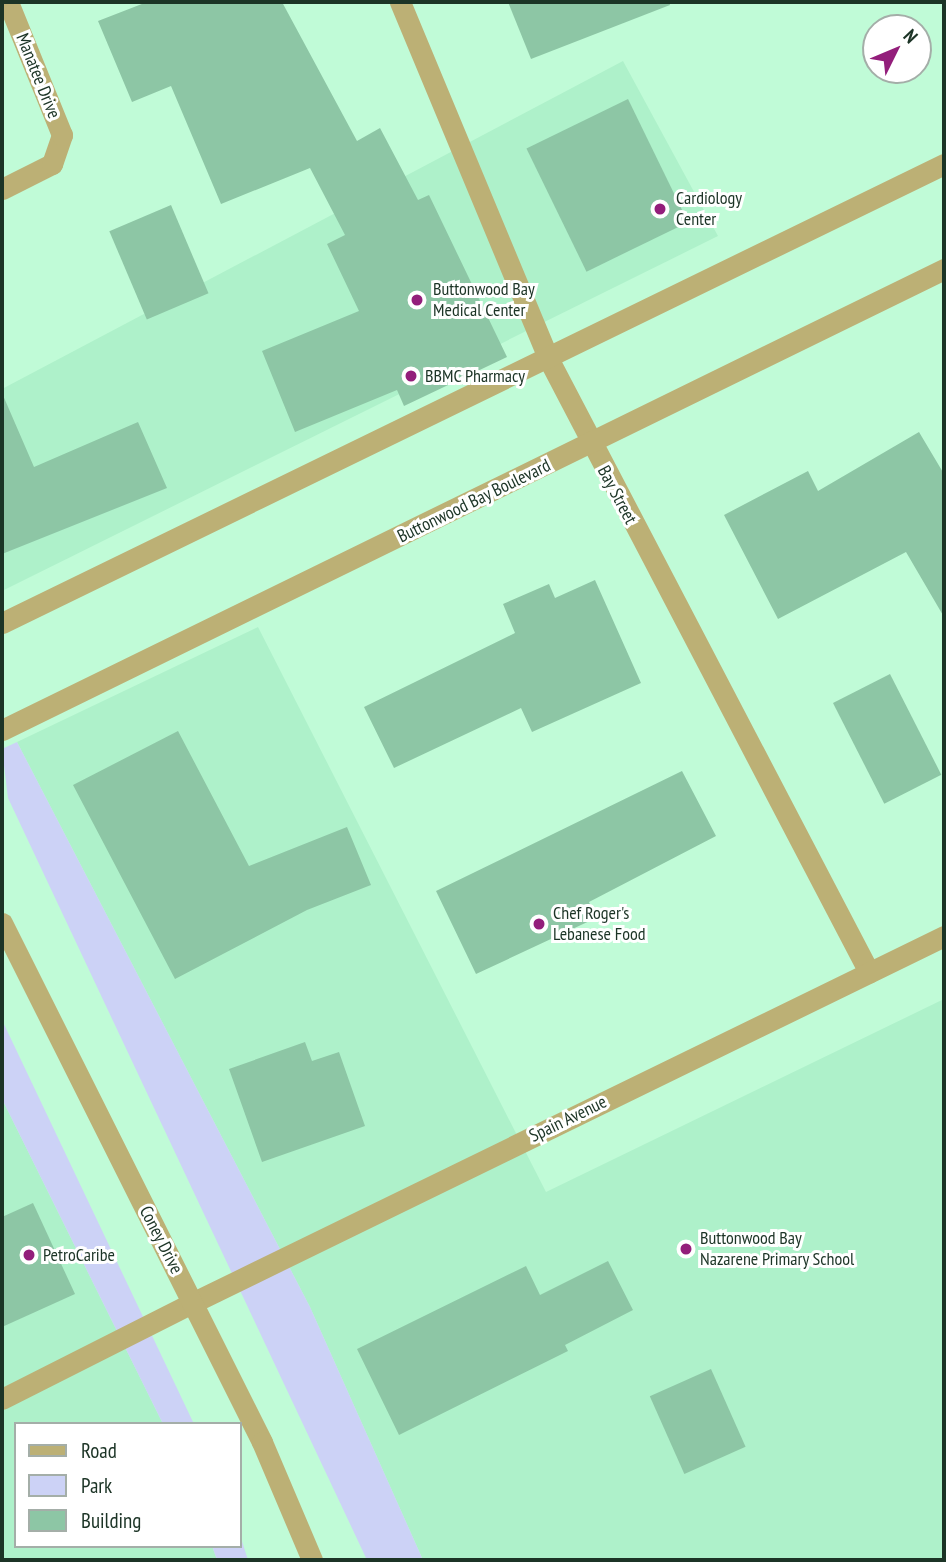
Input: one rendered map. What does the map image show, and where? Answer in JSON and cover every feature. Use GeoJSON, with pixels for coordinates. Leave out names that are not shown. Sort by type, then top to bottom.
{"type":"FeatureCollection","features":[{"type":"Feature","properties":{"kind":"street","name":"Manatee Drive"},"geometry":{"type":"LineString","coordinates":[[2,190],[52,164],[61,152],[62,135],[8,2]]}},
{"type":"Feature","properties":{"kind":"street","name":"Bay Street"},"geometry":{"type":"LineString","coordinates":[[400,2],[549,360],[869,972]]}},
{"type":"Feature","properties":{"kind":"street"},"geometry":{"type":"LineString","coordinates":[[2,623],[549,360],[944,164]]}},
{"type":"Feature","properties":{"kind":"street","name":"Buttonwood Bay Boulevard"},"geometry":{"type":"LineString","coordinates":[[2,730],[944,269]]}},
{"type":"Feature","properties":{"kind":"street","name":"Coney Drive"},"geometry":{"type":"LineString","coordinates":[[2,923],[307,1535],[312,1560]]}},
{"type":"Feature","properties":{"kind":"street","name":"Spain Avenue"},"geometry":{"type":"LineString","coordinates":[[2,1399],[192,1303],[944,936]]}},
{"type":"Feature","properties":{"kind":"shaded area"},"geometry":{"type":"Polygon","coordinates":[[[623,61],[718,236],[2,591],[2,389],[623,61]]]}},
{"type":"Feature","properties":{"kind":"shaded area"},"geometry":{"type":"Polygon","coordinates":[[[258,627],[546,1192],[944,999],[944,1560],[423,1560],[310,1307],[17,742],[258,627]]]}},
{"type":"Feature","properties":{"kind":"shaded area"},"geometry":{"type":"Polygon","coordinates":[[[2,1099],[162,1422],[14,1422],[14,1548],[213,1548],[217,1560],[2,1560],[2,1099]]]}},
{"type":"Feature","properties":{"kind":"green space"},"geometry":{"type":"Polygon","coordinates":[[[17,742],[310,1307],[423,1560],[367,1560],[8,798],[2,749],[17,742]]]}},
{"type":"Feature","properties":{"kind":"green space"},"geometry":{"type":"Polygon","coordinates":[[[2,1020],[193,1422],[162,1422],[2,1099],[2,1020]]]}},
{"type":"Feature","properties":{"kind":"green space"},"geometry":{"type":"Polygon","coordinates":[[[242,1541],[248,1560],[217,1560],[213,1548],[242,1548],[242,1541]]]}},
{"type":"Feature","properties":{"kind":"building"},"geometry":{"type":"Polygon","coordinates":[[[147,2],[282,2],[357,141],[380,128],[418,200],[429,195],[507,357],[404,406],[397,390],[295,432],[262,351],[359,311],[327,244],[345,235],[310,168],[221,204],[171,86],[132,102],[98,21],[147,2]]]}},
{"type":"Feature","properties":{"kind":"building"},"geometry":{"type":"Polygon","coordinates":[[[508,2],[669,2],[670,5],[531,59],[508,2]]]}},
{"type":"Feature","properties":{"kind":"building","name":"Buttonwood Bay Medical Center"},"geometry":{"type":"Polygon","coordinates":[[[628,99],[688,222],[586,272],[526,149],[628,99]]]}},
{"type":"Feature","properties":{"kind":"building"},"geometry":{"type":"Polygon","coordinates":[[[171,205],[209,293],[147,320],[109,231],[171,205]]]}},
{"type":"Feature","properties":{"kind":"building"},"geometry":{"type":"Polygon","coordinates":[[[2,393],[34,467],[138,422],[167,488],[2,554],[2,393]]]}},
{"type":"Feature","properties":{"kind":"building"},"geometry":{"type":"Polygon","coordinates":[[[919,432],[944,474],[944,617],[906,552],[778,619],[724,515],[808,471],[818,491],[919,432]]]}},
{"type":"Feature","properties":{"kind":"building"},"geometry":{"type":"Polygon","coordinates":[[[595,580],[641,683],[532,732],[521,708],[394,768],[364,707],[515,633],[503,604],[549,584],[555,598],[595,580]]]}},
{"type":"Feature","properties":{"kind":"building"},"geometry":{"type":"Polygon","coordinates":[[[890,674],[941,775],[884,804],[833,703],[890,674]]]}},
{"type":"Feature","properties":{"kind":"building"},"geometry":{"type":"Polygon","coordinates":[[[178,731],[249,866],[347,827],[371,885],[307,910],[175,979],[73,785],[178,731]]]}},
{"type":"Feature","properties":{"kind":"building"},"geometry":{"type":"Polygon","coordinates":[[[682,771],[716,836],[589,902],[596,918],[476,974],[436,891],[682,771]]]}},
{"type":"Feature","properties":{"kind":"building"},"geometry":{"type":"Polygon","coordinates":[[[305,1042],[312,1061],[339,1052],[365,1126],[262,1162],[229,1069],[305,1042]]]}},
{"type":"Feature","properties":{"kind":"building","name":"PetroCaribe"},"geometry":{"type":"Polygon","coordinates":[[[33,1203],[75,1294],[2,1327],[2,1217],[33,1203]]]}},
{"type":"Feature","properties":{"kind":"building"},"geometry":{"type":"Polygon","coordinates":[[[608,1261],[633,1310],[565,1345],[568,1351],[399,1435],[357,1349],[526,1266],[540,1295],[608,1261]]]}},
{"type":"Feature","properties":{"kind":"building"},"geometry":{"type":"Polygon","coordinates":[[[711,1369],[746,1447],[684,1474],[650,1396],[711,1369]]]}},
{"type":"Feature","properties":{"kind":"place","name":"Cardiology Center"},"geometry":{"type":"Point","coordinates":[660,209]}},
{"type":"Feature","properties":{"kind":"place","name":"Buttonwood Bay Medical Center"},"geometry":{"type":"Point","coordinates":[417,300]}},
{"type":"Feature","properties":{"kind":"place","name":"BBMC Pharmacy"},"geometry":{"type":"Point","coordinates":[411,376]}},
{"type":"Feature","properties":{"kind":"place","name":"Chef Roger's Lebanese Food"},"geometry":{"type":"Point","coordinates":[539,924]}},
{"type":"Feature","properties":{"kind":"place","name":"Buttonwood Bay Nazarene Primary School"},"geometry":{"type":"Point","coordinates":[686,1249]}},
{"type":"Feature","properties":{"kind":"place","name":"PetroCaribe"},"geometry":{"type":"Point","coordinates":[29,1255]}}]}
